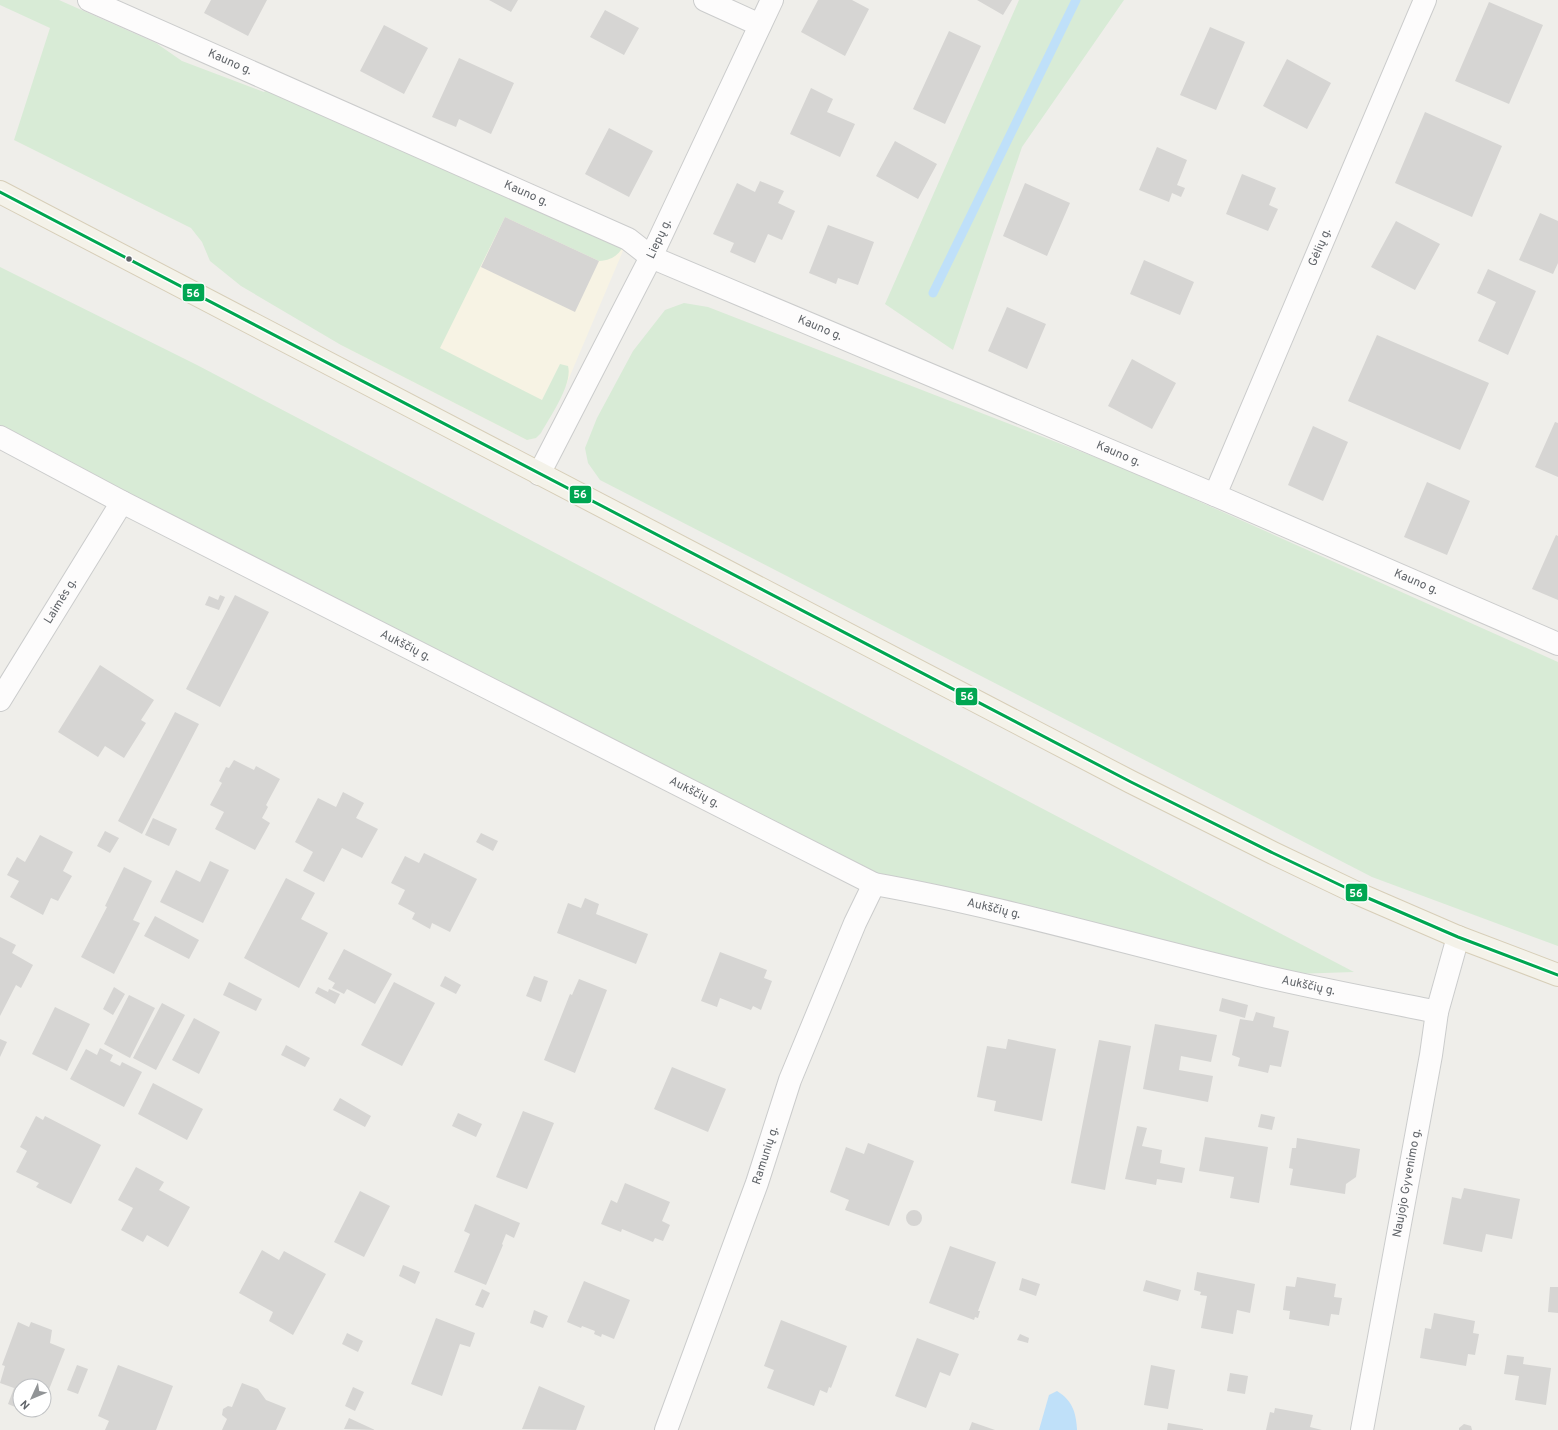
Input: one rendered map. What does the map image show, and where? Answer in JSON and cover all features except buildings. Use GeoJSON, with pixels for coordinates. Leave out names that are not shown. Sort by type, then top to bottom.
{"type":"FeatureCollection","features":[{"type":"Feature","properties":{"kind":"main road"},"geometry":{"type":"LineString","coordinates":[[0,192],[1173,803],[1341,885],[1458,938],[1558,975]]}},
{"type":"Feature","properties":{"kind":"street","name":"Kauno g."},"geometry":{"type":"LineString","coordinates":[[89,0],[628,239],[651,257],[1215,495],[1558,644]]}},
{"type":"Feature","properties":{"kind":"street"},"geometry":{"type":"LineString","coordinates":[[705,0],[760,25]]}},
{"type":"Feature","properties":{"kind":"street","name":"Liepų g."},"geometry":{"type":"LineString","coordinates":[[539,474],[651,257],[772,0]]}},
{"type":"Feature","properties":{"kind":"street","name":"Gėlių g."},"geometry":{"type":"LineString","coordinates":[[1215,495],[1425,0]]}},
{"type":"Feature","properties":{"kind":"street","name":"Aukščių g."},"geometry":{"type":"LineString","coordinates":[[0,438],[122,502],[874,884],[943,896],[1260,975],[1437,1012]]}},
{"type":"Feature","properties":{"kind":"street","name":"Laimės g."},"geometry":{"type":"LineString","coordinates":[[0,700],[122,502]]}},
{"type":"Feature","properties":{"kind":"street","name":"Ramunių g."},"geometry":{"type":"LineString","coordinates":[[666,1430],[757,1184],[790,1080],[855,923],[874,884]]}},
{"type":"Feature","properties":{"kind":"street","name":"Naujojo Gyvenimo g."},"geometry":{"type":"LineString","coordinates":[[1362,1430],[1431,1055],[1437,1012],[1458,938]]}},
{"type":"Feature","properties":{"kind":"shaded area"},"geometry":{"type":"Polygon","coordinates":[[[386,161],[628,239],[561,397],[536,438],[527,440],[341,345],[360,340],[386,161]]]}},
{"type":"Feature","properties":{"kind":"green space"},"geometry":{"type":"Polygon","coordinates":[[[0,0],[59,0],[156,43],[182,61],[264,92],[274,82],[628,239],[616,255],[609,259],[599,261],[505,217],[440,348],[542,400],[560,364],[568,366],[569,373],[564,391],[555,410],[541,433],[536,438],[527,440],[341,345],[241,286],[210,261],[202,242],[191,228],[14,140],[50,28],[0,5],[0,0]]]}},
{"type":"Feature","properties":{"kind":"green space"},"geometry":{"type":"Polygon","coordinates":[[[1019,0],[1124,0],[1022,147],[953,350],[885,304],[1019,0]]]}},
{"type":"Feature","properties":{"kind":"green space"},"geometry":{"type":"Polygon","coordinates":[[[0,267],[197,365],[1354,972],[1260,975],[874,884],[0,437],[0,267]]]}},
{"type":"Feature","properties":{"kind":"green space"},"geometry":{"type":"Polygon","coordinates":[[[684,303],[708,307],[1131,471],[1558,662],[1558,946],[1372,877],[600,480],[588,463],[585,448],[597,418],[633,351],[665,310],[684,303]]]}},
{"type":"Feature","properties":{"kind":"water"},"geometry":{"type":"Polygon","coordinates":[[[1057,1391],[1067,1399],[1073,1408],[1077,1430],[1039,1430],[1049,1395],[1057,1391]]]}},
{"type":"Feature","properties":{"kind":"waterway"},"geometry":{"type":"LineString","coordinates":[[933,293],[1076,0]]}},
{"type":"Feature","properties":{"kind":"transit line","name":"56"},"geometry":{"type":"LineString","coordinates":[[0,192],[1131,782],[1361,895],[1458,937],[1558,975]]}}]}
